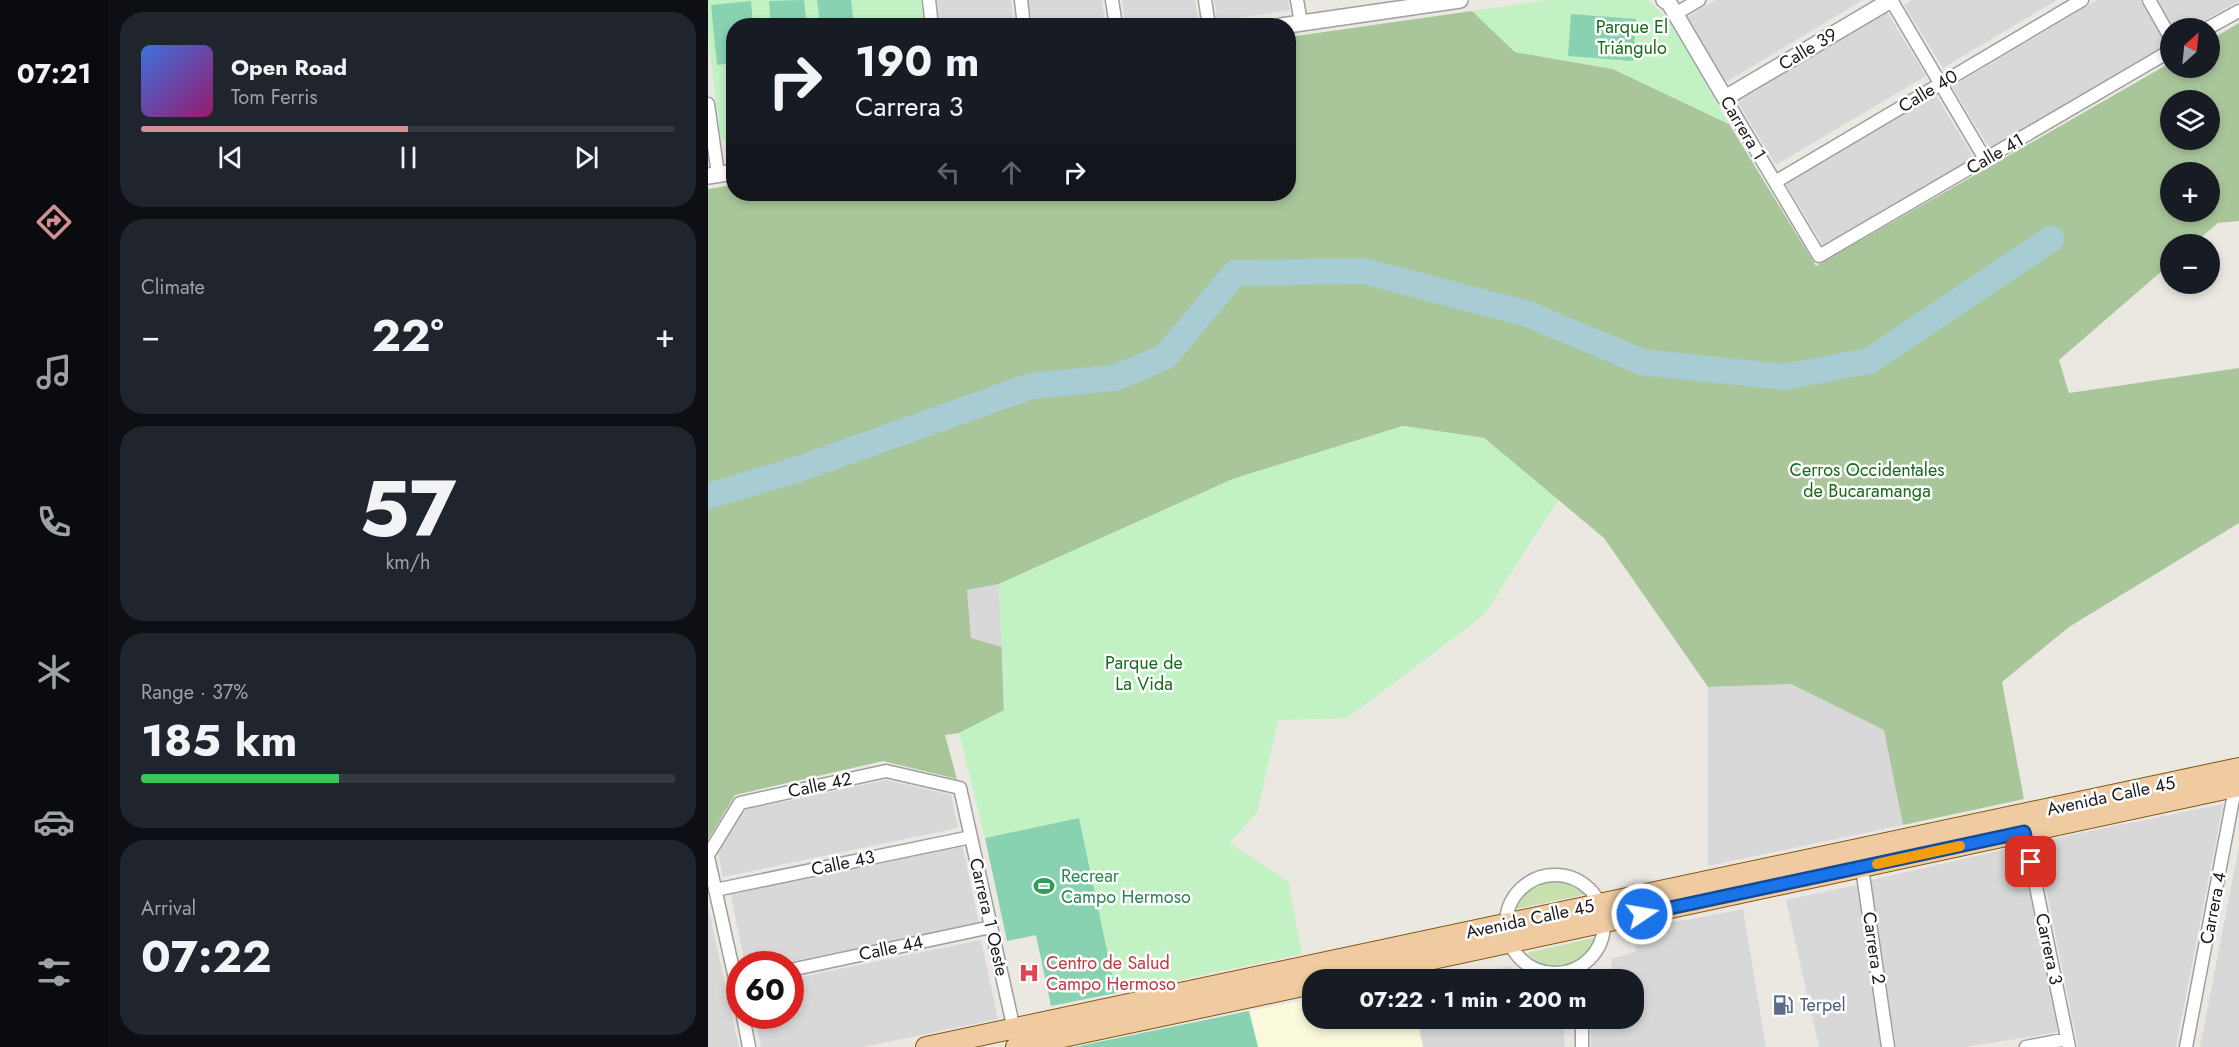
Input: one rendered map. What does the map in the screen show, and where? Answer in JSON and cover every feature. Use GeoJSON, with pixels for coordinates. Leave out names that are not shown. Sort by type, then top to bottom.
{"type":"FeatureCollection","features":[{"type":"Feature","properties":{"kind":"main road","name":"Avenida Calle 45"},"geometry":{"type":"LineString","coordinates":[[1016,1041],[1508,933],[2238,778]]}},
{"type":"Feature","properties":{"kind":"main road","name":"Avenida Calle 45"},"geometry":{"type":"LineString","coordinates":[[1375,969],[1508,933]]}},
{"type":"Feature","properties":{"kind":"main road","name":"Avenida Calle 45"},"geometry":{"type":"LineString","coordinates":[[926,1047],[1016,1041],[1302,986]]}},
{"type":"Feature","properties":{"kind":"street"},"geometry":{"type":"LineString","coordinates":[[929,0],[931,18]]}},
{"type":"Feature","properties":{"kind":"street"},"geometry":{"type":"LineString","coordinates":[[1021,0],[1023,18]]}},
{"type":"Feature","properties":{"kind":"street"},"geometry":{"type":"LineString","coordinates":[[1112,0],[1115,18]]}},
{"type":"Feature","properties":{"kind":"street"},"geometry":{"type":"LineString","coordinates":[[1205,0],[1208,18]]}},
{"type":"Feature","properties":{"kind":"street"},"geometry":{"type":"LineString","coordinates":[[1297,0],[1301,23]]}},
{"type":"Feature","properties":{"kind":"street"},"geometry":{"type":"LineString","coordinates":[[1296,24],[1387,5],[1460,0]]}},
{"type":"Feature","properties":{"kind":"street"},"geometry":{"type":"LineString","coordinates":[[1669,4],[1699,0]]}},
{"type":"Feature","properties":{"kind":"street"},"geometry":{"type":"LineString","coordinates":[[1891,0],[1986,159]]}},
{"type":"Feature","properties":{"kind":"street","name":"Calle 39"},"geometry":{"type":"LineString","coordinates":[[1725,98],[1891,0]]}},
{"type":"Feature","properties":{"kind":"street","name":"Calle 40"},"geometry":{"type":"LineString","coordinates":[[1775,182],[2082,0]]}},
{"type":"Feature","properties":{"kind":"street"},"geometry":{"type":"LineString","coordinates":[[2149,0],[2160,19]]}},
{"type":"Feature","properties":{"kind":"street","name":"Carrera 1"},"geometry":{"type":"LineString","coordinates":[[1669,4],[1819,256]]}},
{"type":"Feature","properties":{"kind":"street"},"geometry":{"type":"LineString","coordinates":[[2220,21],[2239,11]]}},
{"type":"Feature","properties":{"kind":"street","name":"Calle 41"},"geometry":{"type":"LineString","coordinates":[[1819,256],[2160,57]]}},
{"type":"Feature","properties":{"kind":"street"},"geometry":{"type":"LineString","coordinates":[[708,104],[713,175]]}},
{"type":"Feature","properties":{"kind":"street","name":"Calle 42"},"geometry":{"type":"LineString","coordinates":[[708,856],[740,803],[886,771],[960,788]]}},
{"type":"Feature","properties":{"kind":"street","name":"Carrera 4"},"geometry":{"type":"LineString","coordinates":[[2186,1047],[2238,778]]}},
{"type":"Feature","properties":{"kind":"street","name":"Carrera 1 Oeste"},"geometry":{"type":"LineString","coordinates":[[960,788],[1016,1041]]}},
{"type":"Feature","properties":{"kind":"street","name":"Carrera 3"},"geometry":{"type":"LineString","coordinates":[[2023,823],[2068,1043]]}},
{"type":"Feature","properties":{"kind":"street","name":"Calle 43"},"geometry":{"type":"LineString","coordinates":[[715,890],[971,837]]}},
{"type":"Feature","properties":{"kind":"street"},"geometry":{"type":"LineString","coordinates":[[708,856],[730,951]]}},
{"type":"Feature","properties":{"kind":"street","name":"Carrera 2"},"geometry":{"type":"LineString","coordinates":[[1861,858],[1888,1047]]}},
{"type":"Feature","properties":{"kind":"street"},"geometry":{"type":"LineString","coordinates":[[1554,874],[1577,879],[1595,894],[1603,913],[1599,945],[1582,965],[1558,973],[1545,972],[1523,961],[1508,933],[1511,901],[1529,881],[1542,876],[1554,874]]}},
{"type":"Feature","properties":{"kind":"street","name":"Calle 44"},"geometry":{"type":"LineString","coordinates":[[804,967],[991,927]]}},
{"type":"Feature","properties":{"kind":"street"},"geometry":{"type":"LineString","coordinates":[[745,1029],[749,1047]]}},
{"type":"Feature","properties":{"kind":"street"},"geometry":{"type":"LineString","coordinates":[[1582,1029],[1582,1047]]}},
{"type":"Feature","properties":{"kind":"street"},"geometry":{"type":"LineString","coordinates":[[2026,1047],[2068,1043]]}},
{"type":"Feature","properties":{"kind":"shaded area"},"geometry":{"type":"Polygon","coordinates":[[[937,0],[1011,0],[1013,18],[939,18],[937,0]]]}},
{"type":"Feature","properties":{"kind":"shaded area"},"geometry":{"type":"Polygon","coordinates":[[[1028,0],[1102,0],[1104,18],[1031,18],[1028,0]]]}},
{"type":"Feature","properties":{"kind":"shaded area"},"geometry":{"type":"Polygon","coordinates":[[[1122,0],[1195,0],[1198,18],[1124,18],[1122,0]]]}},
{"type":"Feature","properties":{"kind":"shaded area"},"geometry":{"type":"Polygon","coordinates":[[[1214,0],[1288,0],[1290,10],[1237,18],[1217,18],[1214,0]]]}},
{"type":"Feature","properties":{"kind":"shaded area"},"geometry":{"type":"Polygon","coordinates":[[[1716,0],[1863,0],[1726,82],[1687,17],[1716,0]]]}},
{"type":"Feature","properties":{"kind":"shaded area"},"geometry":{"type":"Polygon","coordinates":[[[1912,0],[2057,0],[1943,68],[1904,5],[1912,0]]]}},
{"type":"Feature","properties":{"kind":"shaded area"},"geometry":{"type":"Polygon","coordinates":[[[2097,0],[2140,0],[2160,33],[2160,49],[1991,150],[1952,87],[2097,0]]]}},
{"type":"Feature","properties":{"kind":"shaded area"},"geometry":{"type":"Polygon","coordinates":[[[2155,0],[2239,0],[2209,18],[2166,18],[2155,0]]]}},
{"type":"Feature","properties":{"kind":"shaded area"},"geometry":{"type":"Polygon","coordinates":[[[1887,12],[1926,76],[1776,165],[1737,101],[1887,12]]]}},
{"type":"Feature","properties":{"kind":"shaded area"},"geometry":{"type":"Polygon","coordinates":[[[1935,94],[1974,158],[1824,247],[1785,183],[1935,94]]]}},
{"type":"Feature","properties":{"kind":"shaded area"},"geometry":{"type":"Polygon","coordinates":[[[999,584],[1002,647],[971,638],[967,590],[999,584]]]}},
{"type":"Feature","properties":{"kind":"shaded area"},"geometry":{"type":"Polygon","coordinates":[[[1791,684],[1885,730],[1903,825],[1708,866],[1708,687],[1791,684]]]}},
{"type":"Feature","properties":{"kind":"shaded area"},"geometry":{"type":"Polygon","coordinates":[[[886,780],[951,795],[958,828],[723,877],[717,849],[741,811],[886,780]]]}},
{"type":"Feature","properties":{"kind":"shaded area"},"geometry":{"type":"Polygon","coordinates":[[[2223,804],[2176,1047],[2078,1047],[2037,842],[2223,804]]]}},
{"type":"Feature","properties":{"kind":"shaded area"},"geometry":{"type":"Polygon","coordinates":[[[962,844],[979,923],[804,959],[804,951],[742,951],[730,892],[962,844]]]}},
{"type":"Feature","properties":{"kind":"shaded area"},"geometry":{"type":"Polygon","coordinates":[[[2020,846],[2058,1032],[1966,1047],[1896,1047],[1871,880],[2020,846]]]}},
{"type":"Feature","properties":{"kind":"shaded area"},"geometry":{"type":"Polygon","coordinates":[[[2239,846],[2239,1047],[2200,1047],[2239,846]]]}},
{"type":"Feature","properties":{"kind":"shaded area"},"geometry":{"type":"Polygon","coordinates":[[[1857,885],[1881,1047],[1819,1047],[1786,900],[1857,885]]]}},
{"type":"Feature","properties":{"kind":"shaded area"},"geometry":{"type":"Polygon","coordinates":[[[708,907],[726,988],[726,1029],[735,1029],[739,1047],[708,1047],[708,907]]]}},
{"type":"Feature","properties":{"kind":"shaded area"},"geometry":{"type":"Polygon","coordinates":[[[1743,909],[1766,1047],[1591,1047],[1591,1029],[1644,1029],[1644,969],[1612,969],[1611,959],[1636,952],[1633,930],[1743,909]]]}},
{"type":"Feature","properties":{"kind":"shaded area"},"geometry":{"type":"Polygon","coordinates":[[[981,940],[998,1019],[863,1047],[761,1047],[757,1029],[804,1029],[804,976],[981,940]]]}},
{"type":"Feature","properties":{"kind":"shaded area"},"geometry":{"type":"Polygon","coordinates":[[[1510,966],[1515,969],[1496,969],[1510,966]]]}},
{"type":"Feature","properties":{"kind":"shaded area"},"geometry":{"type":"Polygon","coordinates":[[[1302,1001],[1302,1029],[1419,1029],[1423,1047],[1258,1047],[1249,1011],[1302,1001]]]}},
{"type":"Feature","properties":{"kind":"shaded area"},"geometry":{"type":"Polygon","coordinates":[[[1419,1029],[1564,1029],[1565,1047],[1423,1047],[1419,1029]]]}},
{"type":"Feature","properties":{"kind":"green space"},"geometry":{"type":"Polygon","coordinates":[[[708,0],[921,0],[924,18],[726,18],[726,144],[720,135],[708,36],[708,0]]]}},
{"type":"Feature","properties":{"kind":"green space"},"geometry":{"type":"Polygon","coordinates":[[[804,0],[806,18],[770,18],[769,1],[804,0]]]}},
{"type":"Feature","properties":{"kind":"green space"},"geometry":{"type":"Polygon","coordinates":[[[817,0],[851,0],[853,18],[819,18],[817,0]]]}},
{"type":"Feature","properties":{"kind":"green space","name":"Parque El Triángulo"},"geometry":{"type":"Polygon","coordinates":[[[1547,0],[1648,0],[1668,19],[1729,124],[1613,69],[1515,52],[1472,11],[1547,0]]]}},
{"type":"Feature","properties":{"kind":"green space"},"geometry":{"type":"Polygon","coordinates":[[[751,1],[752,18],[726,18],[726,64],[717,65],[711,5],[751,1]]]}},
{"type":"Feature","properties":{"kind":"green space","name":"Cerros Occidentales de Bucaramanga"},"geometry":{"type":"Polygon","coordinates":[[[1472,11],[1515,52],[1613,69],[1729,124],[1816,266],[2160,69],[2160,78],[2220,78],[2220,34],[2239,23],[2239,221],[2218,223],[2205,234],[2160,234],[2160,273],[2059,360],[2069,393],[2239,368],[2239,523],[2069,627],[2002,682],[2024,799],[1903,825],[1884,730],[1791,684],[1708,687],[1604,538],[1484,438],[1403,426],[1233,479],[999,584],[967,590],[971,638],[1002,647],[1004,711],[959,733],[945,735],[957,779],[883,761],[735,795],[708,840],[708,189],[726,186],[726,201],[1296,201],[1296,36],[1472,11]]]}},
{"type":"Feature","properties":{"kind":"green space"},"geometry":{"type":"Polygon","coordinates":[[[1571,14],[1636,19],[1633,61],[1568,56],[1571,14]]]}},
{"type":"Feature","properties":{"kind":"green space","name":"Parque de La Vida"},"geometry":{"type":"Polygon","coordinates":[[[1403,426],[1484,438],[1558,500],[1484,615],[1347,718],[1278,720],[1257,813],[1229,843],[1288,881],[1302,954],[1116,993],[1079,818],[985,838],[959,733],[1004,710],[999,584],[1233,479],[1403,426]]]}},
{"type":"Feature","properties":{"kind":"green space","name":"Recrear Campo Hermoso"},"geometry":{"type":"Polygon","coordinates":[[[1079,818],[1116,993],[1051,1006],[1036,935],[1007,941],[985,838],[1079,818]]]}},
{"type":"Feature","properties":{"kind":"green space"},"geometry":{"type":"Polygon","coordinates":[[[1558,879],[1572,882],[1587,894],[1516,909],[1533,888],[1544,882],[1558,879]]]}},
{"type":"Feature","properties":{"kind":"green space"},"geometry":{"type":"Polygon","coordinates":[[[1597,937],[1584,955],[1565,964],[1545,965],[1527,953],[1597,937]]]}},
{"type":"Feature","properties":{"kind":"green space"},"geometry":{"type":"Polygon","coordinates":[[[1249,1011],[1258,1047],[1074,1047],[1249,1011]]]}},
{"type":"Feature","properties":{"kind":"waterway"},"geometry":{"type":"LineString","coordinates":[[708,496],[796,470],[1031,386],[1114,378],[1165,357],[1235,273],[1363,271],[1528,314],[1642,362],[1783,377],[1869,361],[2051,239]]}},
{"type":"Feature","properties":{"kind":"slow traffic"},"geometry":{"type":"LineString","coordinates":[[1877,864],[1960,846]]}},
{"type":"Feature","properties":{"kind":"place","name":"Recrear Campo Hermoso"},"geometry":{"type":"Point","coordinates":[1044,886]}},
{"type":"Feature","properties":{"kind":"place","name":"Centro de Salud Campo Hermoso"},"geometry":{"type":"Point","coordinates":[1029,973]}},
{"type":"Feature","properties":{"kind":"place","name":"Terpel"},"geometry":{"type":"Point","coordinates":[1783,1005]}},
{"type":"Feature","properties":{"kind":"route"},"geometry":{"type":"LineString","coordinates":[[1642,914],[2024,832],[2031,862]]}}]}
